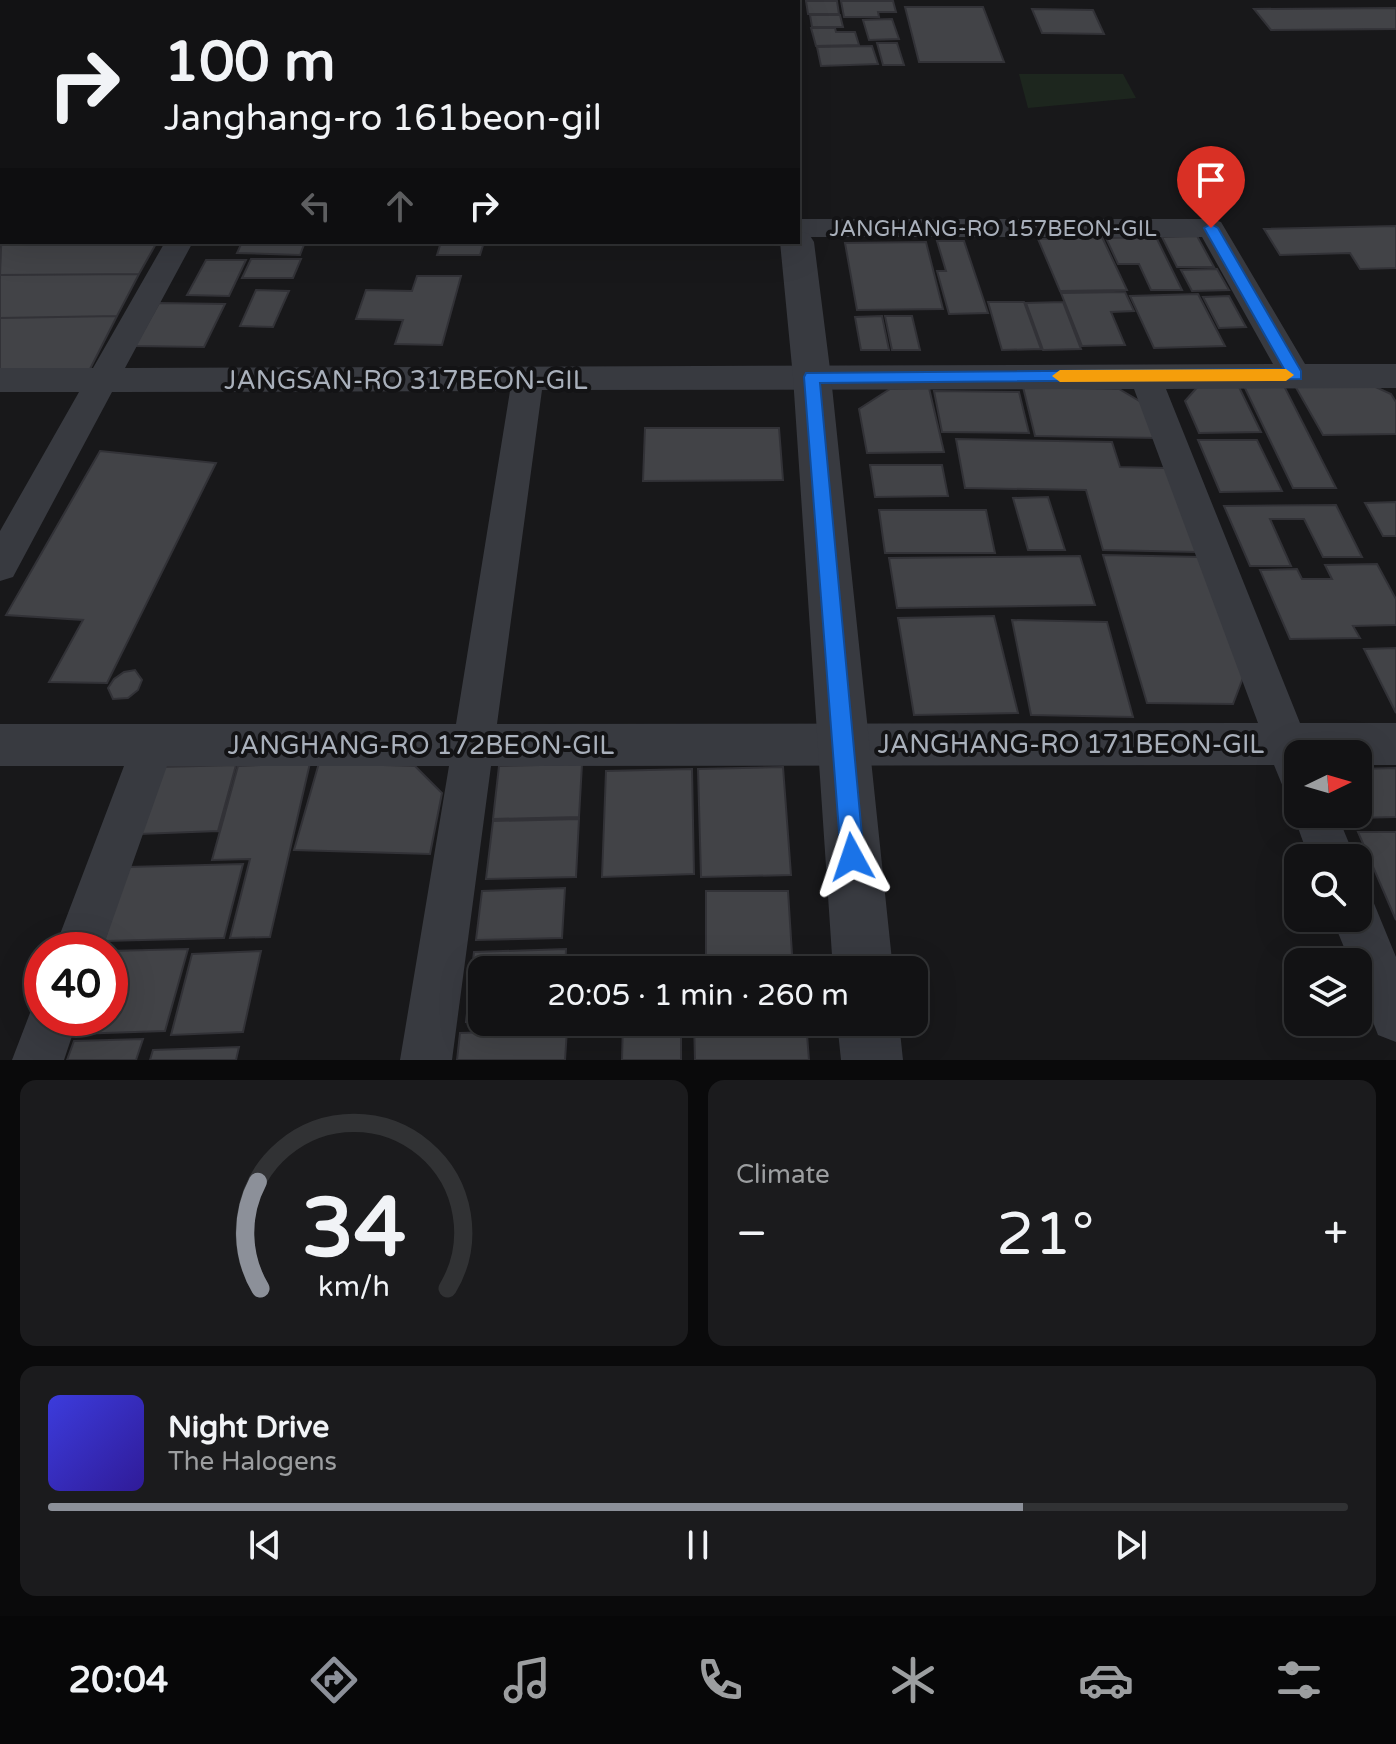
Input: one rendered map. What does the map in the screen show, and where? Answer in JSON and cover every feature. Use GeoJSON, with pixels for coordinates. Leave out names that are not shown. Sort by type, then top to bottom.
{"type":"FeatureCollection","features":[{"type":"Feature","properties":{"kind":"street","name":"JANGHANG-RO 157BEON-GIL"},"geometry":{"type":"LineString","coordinates":[[800,228],[1211,228],[1295,375]]}},
{"type":"Feature","properties":{"kind":"street"},"geometry":{"type":"LineString","coordinates":[[0,565],[178,244]]}},
{"type":"Feature","properties":{"kind":"street"},"geometry":{"type":"LineString","coordinates":[[797,244],[812,377],[862,956]]}},
{"type":"Feature","properties":{"kind":"street","name":"JANGSAN-RO 317BEON-GIL"},"geometry":{"type":"LineString","coordinates":[[0,380],[1295,375],[1394,379]]}},
{"type":"Feature","properties":{"kind":"street"},"geometry":{"type":"LineString","coordinates":[[1145,376],[1286,740]]}},
{"type":"Feature","properties":{"kind":"street"},"geometry":{"type":"LineString","coordinates":[[426,1060],[528,379]]}},
{"type":"Feature","properties":{"kind":"street","name":"JANGHANG-RO 171BEON-GIL"},"geometry":{"type":"LineString","coordinates":[[842,744],[1284,758]]}},
{"type":"Feature","properties":{"kind":"street","name":"JANGHANG-RO 172BEON-GIL"},"geometry":{"type":"LineString","coordinates":[[0,745],[471,747],[842,744]]}},
{"type":"Feature","properties":{"kind":"street","name":"JANGHANG-RO 171BEON-GIL"},"geometry":{"type":"LineString","coordinates":[[1372,747],[1396,744]]}},
{"type":"Feature","properties":{"kind":"street"},"geometry":{"type":"LineString","coordinates":[[85,932],[153,745]]}},
{"type":"Feature","properties":{"kind":"street"},"geometry":{"type":"LineString","coordinates":[[1362,932],[1396,1017]]}},
{"type":"Feature","properties":{"kind":"street"},"geometry":{"type":"LineString","coordinates":[[38,1060],[47,1036]]}},
{"type":"Feature","properties":{"kind":"street"},"geometry":{"type":"LineString","coordinates":[[869,1036],[872,1060]]}},
{"type":"Feature","properties":{"kind":"shaded area"},"geometry":{"type":"Polygon","coordinates":[[[1019,74],[1123,74],[1136,98],[1028,108],[1019,74]]]}},
{"type":"Feature","properties":{"kind":"building"},"geometry":{"type":"Polygon","coordinates":[[[806,1],[837,1],[839,14],[808,14],[806,1]]]}},
{"type":"Feature","properties":{"kind":"building"},"geometry":{"type":"Polygon","coordinates":[[[841,1],[893,1],[896,12],[878,12],[879,17],[844,17],[841,1]]]}},
{"type":"Feature","properties":{"kind":"building"},"geometry":{"type":"Polygon","coordinates":[[[905,7],[983,7],[1004,62],[919,62],[905,7]]]}},
{"type":"Feature","properties":{"kind":"building"},"geometry":{"type":"Polygon","coordinates":[[[1396,8],[1396,29],[1271,30],[1254,9],[1396,8]]]}},
{"type":"Feature","properties":{"kind":"building"},"geometry":{"type":"Polygon","coordinates":[[[1032,9],[1093,10],[1104,34],[1042,33],[1032,9]]]}},
{"type":"Feature","properties":{"kind":"building"},"geometry":{"type":"Polygon","coordinates":[[[810,15],[840,15],[843,27],[812,27],[810,15]]]}},
{"type":"Feature","properties":{"kind":"building"},"geometry":{"type":"Polygon","coordinates":[[[892,19],[899,39],[869,40],[863,20],[892,19]]]}},
{"type":"Feature","properties":{"kind":"building"},"geometry":{"type":"Polygon","coordinates":[[[811,28],[855,32],[859,45],[816,46],[811,28]]]}},
{"type":"Feature","properties":{"kind":"building"},"geometry":{"type":"Polygon","coordinates":[[[877,43],[897,43],[904,65],[883,65],[877,43]]]}},
{"type":"Feature","properties":{"kind":"building"},"geometry":{"type":"Polygon","coordinates":[[[872,46],[878,64],[821,66],[817,47],[872,46]]]}},
{"type":"Feature","properties":{"kind":"building"},"geometry":{"type":"Polygon","coordinates":[[[1396,226],[1396,268],[1360,269],[1350,253],[1280,255],[1264,229],[1396,226]]]}},
{"type":"Feature","properties":{"kind":"building"},"geometry":{"type":"Polygon","coordinates":[[[1197,236],[1214,267],[1177,267],[1162,237],[1197,236]]]}},
{"type":"Feature","properties":{"kind":"building"},"geometry":{"type":"Polygon","coordinates":[[[1102,237],[1127,290],[1060,291],[1038,239],[1102,237]]]}},
{"type":"Feature","properties":{"kind":"building"},"geometry":{"type":"Polygon","coordinates":[[[1156,237],[1182,290],[1151,290],[1139,264],[1118,264],[1106,238],[1156,237]]]}},
{"type":"Feature","properties":{"kind":"building"},"geometry":{"type":"Polygon","coordinates":[[[937,241],[964,241],[988,313],[949,314],[937,271],[946,271],[937,241]]]}},
{"type":"Feature","properties":{"kind":"building"},"geometry":{"type":"Polygon","coordinates":[[[926,242],[943,309],[857,310],[845,243],[926,242]]]}},
{"type":"Feature","properties":{"kind":"building"},"geometry":{"type":"Polygon","coordinates":[[[1,244],[156,244],[139,274],[0,275],[1,244]]]}},
{"type":"Feature","properties":{"kind":"building"},"geometry":{"type":"Polygon","coordinates":[[[241,244],[304,244],[300,255],[237,253],[241,244]]]}},
{"type":"Feature","properties":{"kind":"building"},"geometry":{"type":"Polygon","coordinates":[[[440,244],[483,244],[480,255],[437,255],[440,244]]]}},
{"type":"Feature","properties":{"kind":"building"},"geometry":{"type":"Polygon","coordinates":[[[251,259],[301,259],[293,278],[242,278],[251,259]]]}},
{"type":"Feature","properties":{"kind":"building"},"geometry":{"type":"Polygon","coordinates":[[[206,260],[246,260],[229,296],[187,295],[206,260]]]}},
{"type":"Feature","properties":{"kind":"building"},"geometry":{"type":"Polygon","coordinates":[[[1217,269],[1229,290],[1192,291],[1181,270],[1217,269]]]}},
{"type":"Feature","properties":{"kind":"building"},"geometry":{"type":"Polygon","coordinates":[[[139,274],[117,316],[0,318],[0,275],[139,274]]]}},
{"type":"Feature","properties":{"kind":"building"},"geometry":{"type":"Polygon","coordinates":[[[417,276],[461,276],[442,345],[395,344],[403,320],[356,319],[366,290],[412,291],[417,276]]]}},
{"type":"Feature","properties":{"kind":"building"},"geometry":{"type":"Polygon","coordinates":[[[256,290],[289,291],[273,327],[240,326],[256,290]]]}},
{"type":"Feature","properties":{"kind":"building"},"geometry":{"type":"Polygon","coordinates":[[[1125,292],[1134,311],[1111,312],[1125,345],[1082,346],[1061,293],[1125,292]]]}},
{"type":"Feature","properties":{"kind":"building"},"geometry":{"type":"Polygon","coordinates":[[[1198,294],[1225,346],[1154,348],[1130,296],[1198,294]]]}},
{"type":"Feature","properties":{"kind":"building"},"geometry":{"type":"Polygon","coordinates":[[[1229,296],[1246,327],[1219,328],[1203,297],[1229,296]]]}},
{"type":"Feature","properties":{"kind":"building"},"geometry":{"type":"Polygon","coordinates":[[[988,302],[1024,302],[1041,349],[1002,350],[988,302]]]}},
{"type":"Feature","properties":{"kind":"building"},"geometry":{"type":"Polygon","coordinates":[[[1063,302],[1081,349],[1043,350],[1026,303],[1063,302]]]}},
{"type":"Feature","properties":{"kind":"building"},"geometry":{"type":"Polygon","coordinates":[[[159,303],[225,304],[204,347],[135,346],[159,303]]]}},
{"type":"Feature","properties":{"kind":"building"},"geometry":{"type":"Polygon","coordinates":[[[117,316],[90,369],[0,370],[0,318],[117,316]]]}},
{"type":"Feature","properties":{"kind":"building"},"geometry":{"type":"Polygon","coordinates":[[[882,316],[889,350],[861,350],[855,317],[882,316]]]}},
{"type":"Feature","properties":{"kind":"building"},"geometry":{"type":"Polygon","coordinates":[[[885,316],[912,316],[920,350],[892,350],[885,316]]]}},
{"type":"Feature","properties":{"kind":"building"},"geometry":{"type":"Polygon","coordinates":[[[1201,383],[1237,383],[1261,432],[1199,433],[1185,401],[1201,383]]]}},
{"type":"Feature","properties":{"kind":"building"},"geometry":{"type":"Polygon","coordinates":[[[1367,383],[1391,394],[1396,402],[1396,434],[1323,435],[1294,384],[1367,383]]]}},
{"type":"Feature","properties":{"kind":"building"},"geometry":{"type":"Polygon","coordinates":[[[1243,384],[1283,384],[1336,488],[1293,488],[1243,384]]]}},
{"type":"Feature","properties":{"kind":"building"},"geometry":{"type":"Polygon","coordinates":[[[1023,387],[1119,389],[1146,405],[1158,438],[1035,436],[1023,387]]]}},
{"type":"Feature","properties":{"kind":"building"},"geometry":{"type":"Polygon","coordinates":[[[929,388],[944,452],[867,453],[859,409],[890,389],[929,388]]]}},
{"type":"Feature","properties":{"kind":"building"},"geometry":{"type":"Polygon","coordinates":[[[934,391],[1019,392],[1029,433],[942,432],[934,391]]]}},
{"type":"Feature","properties":{"kind":"building"},"geometry":{"type":"Polygon","coordinates":[[[645,428],[779,428],[783,480],[643,481],[645,428]]]}},
{"type":"Feature","properties":{"kind":"building"},"geometry":{"type":"Polygon","coordinates":[[[956,439],[1112,442],[1120,467],[1166,468],[1197,552],[1103,550],[1086,490],[965,488],[956,439]]]}},
{"type":"Feature","properties":{"kind":"building"},"geometry":{"type":"Polygon","coordinates":[[[1198,440],[1257,440],[1282,491],[1220,492],[1198,440]]]}},
{"type":"Feature","properties":{"kind":"building"},"geometry":{"type":"Polygon","coordinates":[[[100,451],[216,463],[107,683],[49,682],[83,620],[6,615],[100,451]]]}},
{"type":"Feature","properties":{"kind":"building"},"geometry":{"type":"Polygon","coordinates":[[[870,465],[942,465],[948,496],[875,497],[870,465]]]}},
{"type":"Feature","properties":{"kind":"building"},"geometry":{"type":"Polygon","coordinates":[[[1048,497],[1065,550],[1028,550],[1013,498],[1048,497]]]}},
{"type":"Feature","properties":{"kind":"building"},"geometry":{"type":"Polygon","coordinates":[[[1396,502],[1396,536],[1383,536],[1365,503],[1396,502]]]}},
{"type":"Feature","properties":{"kind":"building"},"geometry":{"type":"Polygon","coordinates":[[[1336,505],[1362,557],[1323,557],[1304,519],[1270,519],[1291,566],[1250,566],[1224,506],[1336,505]]]}},
{"type":"Feature","properties":{"kind":"building"},"geometry":{"type":"Polygon","coordinates":[[[879,510],[986,510],[995,553],[885,553],[879,510]]]}},
{"type":"Feature","properties":{"kind":"building"},"geometry":{"type":"Polygon","coordinates":[[[1103,555],[1200,557],[1244,675],[1233,704],[1147,703],[1103,555]]]}},
{"type":"Feature","properties":{"kind":"building"},"geometry":{"type":"Polygon","coordinates":[[[1080,556],[1095,605],[897,608],[889,558],[1080,556]]]}},
{"type":"Feature","properties":{"kind":"building"},"geometry":{"type":"Polygon","coordinates":[[[1377,564],[1396,599],[1396,625],[1353,626],[1360,638],[1290,639],[1260,570],[1297,569],[1302,579],[1332,579],[1325,565],[1377,564]]]}},
{"type":"Feature","properties":{"kind":"building"},"geometry":{"type":"Polygon","coordinates":[[[994,616],[1018,713],[914,715],[898,618],[994,616]]]}},
{"type":"Feature","properties":{"kind":"building"},"geometry":{"type":"Polygon","coordinates":[[[1012,620],[1107,622],[1133,717],[1031,715],[1012,620]]]}},
{"type":"Feature","properties":{"kind":"building"},"geometry":{"type":"Polygon","coordinates":[[[1396,648],[1396,713],[1364,649],[1396,648]]]}},
{"type":"Feature","properties":{"kind":"building"},"geometry":{"type":"Polygon","coordinates":[[[135,670],[142,680],[138,690],[128,698],[113,699],[108,688],[114,679],[124,672],[135,670]]]}},
{"type":"Feature","properties":{"kind":"building"},"geometry":{"type":"Polygon","coordinates":[[[310,763],[270,937],[230,938],[250,859],[212,860],[238,766],[310,763]]]}},
{"type":"Feature","properties":{"kind":"building"},"geometry":{"type":"Polygon","coordinates":[[[319,763],[415,766],[442,793],[430,854],[294,850],[319,763]]]}},
{"type":"Feature","properties":{"kind":"building"},"geometry":{"type":"Polygon","coordinates":[[[582,764],[579,817],[493,819],[499,766],[582,764]]]}},
{"type":"Feature","properties":{"kind":"building"},"geometry":{"type":"Polygon","coordinates":[[[236,765],[218,831],[140,834],[162,767],[236,765]]]}},
{"type":"Feature","properties":{"kind":"building"},"geometry":{"type":"Polygon","coordinates":[[[783,767],[791,875],[701,877],[698,769],[783,767]]]}},
{"type":"Feature","properties":{"kind":"building"},"geometry":{"type":"Polygon","coordinates":[[[1396,768],[1396,817],[1372,818],[1372,769],[1396,768]]]}},
{"type":"Feature","properties":{"kind":"building"},"geometry":{"type":"Polygon","coordinates":[[[692,769],[694,874],[602,877],[606,771],[692,769]]]}},
{"type":"Feature","properties":{"kind":"building"},"geometry":{"type":"Polygon","coordinates":[[[579,819],[576,877],[486,879],[493,821],[579,819]]]}},
{"type":"Feature","properties":{"kind":"building"},"geometry":{"type":"Polygon","coordinates":[[[1358,832],[1396,832],[1396,920],[1372,864],[1372,844],[1363,844],[1358,832]]]}},
{"type":"Feature","properties":{"kind":"building"},"geometry":{"type":"Polygon","coordinates":[[[243,864],[224,938],[128,940],[128,932],[107,932],[128,867],[243,864]]]}},
{"type":"Feature","properties":{"kind":"building"},"geometry":{"type":"Polygon","coordinates":[[[565,888],[562,938],[476,940],[482,891],[565,888]]]}},
{"type":"Feature","properties":{"kind":"building"},"geometry":{"type":"Polygon","coordinates":[[[706,891],[788,891],[792,956],[706,956],[706,891]]]}},
{"type":"Feature","properties":{"kind":"building"},"geometry":{"type":"Polygon","coordinates":[[[188,949],[165,1031],[128,1032],[128,951],[188,949]]]}},
{"type":"Feature","properties":{"kind":"building"},"geometry":{"type":"Polygon","coordinates":[[[566,949],[566,956],[474,956],[474,952],[566,949]]]}},
{"type":"Feature","properties":{"kind":"building"},"geometry":{"type":"Polygon","coordinates":[[[261,951],[243,1032],[171,1035],[192,954],[261,951]]]}},
{"type":"Feature","properties":{"kind":"building"},"geometry":{"type":"Polygon","coordinates":[[[460,1033],[468,1033],[468,1036],[567,1036],[565,1060],[457,1060],[460,1033]]]}},
{"type":"Feature","properties":{"kind":"building"},"geometry":{"type":"Polygon","coordinates":[[[623,1036],[681,1036],[681,1060],[622,1060],[623,1036]]]}},
{"type":"Feature","properties":{"kind":"building"},"geometry":{"type":"Polygon","coordinates":[[[694,1036],[807,1036],[809,1060],[695,1060],[694,1036]]]}},
{"type":"Feature","properties":{"kind":"building"},"geometry":{"type":"Polygon","coordinates":[[[143,1039],[136,1060],[67,1060],[74,1041],[143,1039]]]}},
{"type":"Feature","properties":{"kind":"building"},"geometry":{"type":"Polygon","coordinates":[[[239,1047],[236,1060],[150,1060],[153,1050],[239,1047]]]}},
{"type":"Feature","properties":{"kind":"slow traffic"},"geometry":{"type":"LineString","coordinates":[[1060,376],[1286,375]]}},
{"type":"Feature","properties":{"kind":"route"},"geometry":{"type":"LineString","coordinates":[[852,857],[812,377],[1295,375],[1211,228]]}}]}
